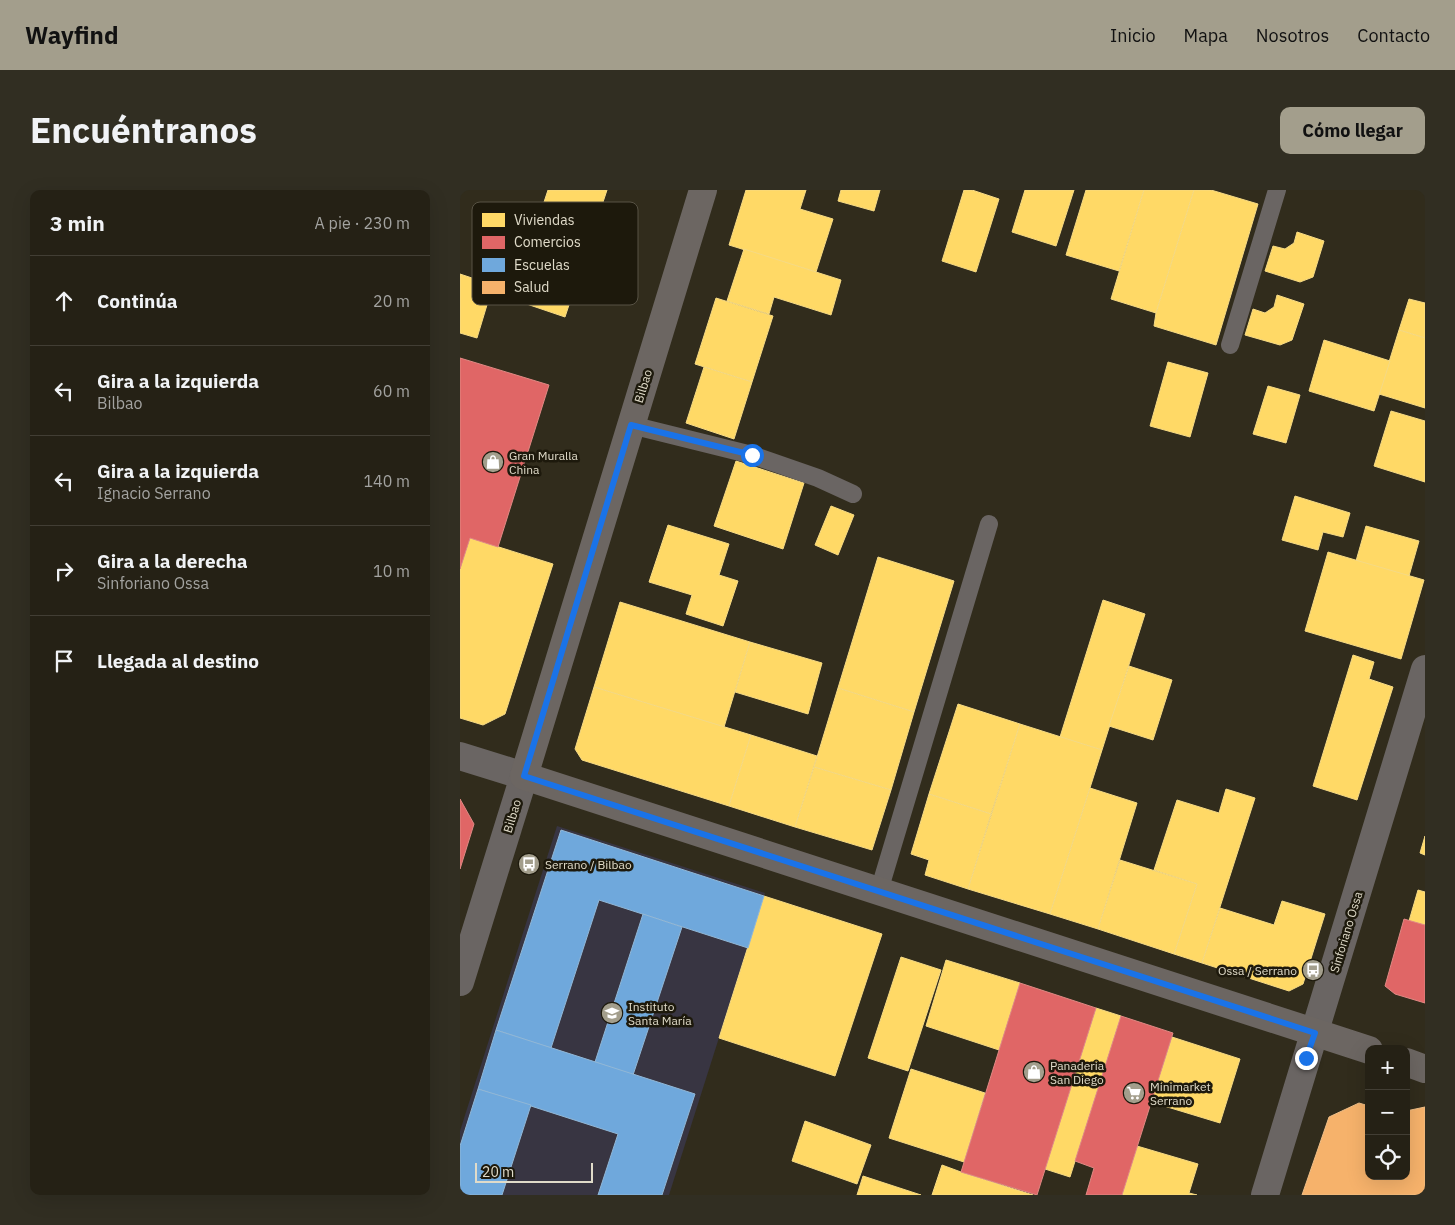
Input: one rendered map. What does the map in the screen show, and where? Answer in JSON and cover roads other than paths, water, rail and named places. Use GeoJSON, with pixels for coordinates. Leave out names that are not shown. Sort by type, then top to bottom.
{"type":"FeatureCollection","features":[{"type":"Feature","properties":{"kind":"main road","name":"Bilbao"},"geometry":{"type":"LineString","coordinates":[[524,776],[703,190]]}},
{"type":"Feature","properties":{"kind":"main road"},"geometry":{"type":"LineString","coordinates":[[524,776],[1365,1049]]}},
{"type":"Feature","properties":{"kind":"main road"},"geometry":{"type":"LineString","coordinates":[[1410,1063],[1425,1068]]}},
{"type":"Feature","properties":{"kind":"street","name":"Sinforiano Ossa"},"geometry":{"type":"LineString","coordinates":[[1264,1195],[1425,669]]}},
{"type":"Feature","properties":{"kind":"street"},"geometry":{"type":"LineString","coordinates":[[460,756],[524,776]]}},
{"type":"Feature","properties":{"kind":"street","name":"Bilbao"},"geometry":{"type":"LineString","coordinates":[[460,982],[524,776]]}},
{"type":"Feature","properties":{"kind":"lane"},"geometry":{"type":"LineString","coordinates":[[1230,346],[1278,190]]}},
{"type":"Feature","properties":{"kind":"lane"},"geometry":{"type":"LineString","coordinates":[[631,425],[752,455],[818,478],[853,494]]}},
{"type":"Feature","properties":{"kind":"lane"},"geometry":{"type":"LineString","coordinates":[[879,891],[989,524]]}},
{"type":"Feature","properties":{"kind":"place","name":"Gran Muralla China"},"geometry":{"type":"Point","coordinates":[493,462]}},
{"type":"Feature","properties":{"kind":"place","name":"Serrano / Bilbao"},"geometry":{"type":"Point","coordinates":[529,864]}},
{"type":"Feature","properties":{"kind":"place","name":"Ossa / Serrano"},"geometry":{"type":"Point","coordinates":[1313,970]}},
{"type":"Feature","properties":{"kind":"place","name":"Instituto Santa María"},"geometry":{"type":"Point","coordinates":[612,1013]}},
{"type":"Feature","properties":{"kind":"place","name":"Panaderia San Diego"},"geometry":{"type":"Point","coordinates":[1034,1072]}},
{"type":"Feature","properties":{"kind":"place","name":"Minimarket Serrano"},"geometry":{"type":"Point","coordinates":[1134,1093]}}]}
